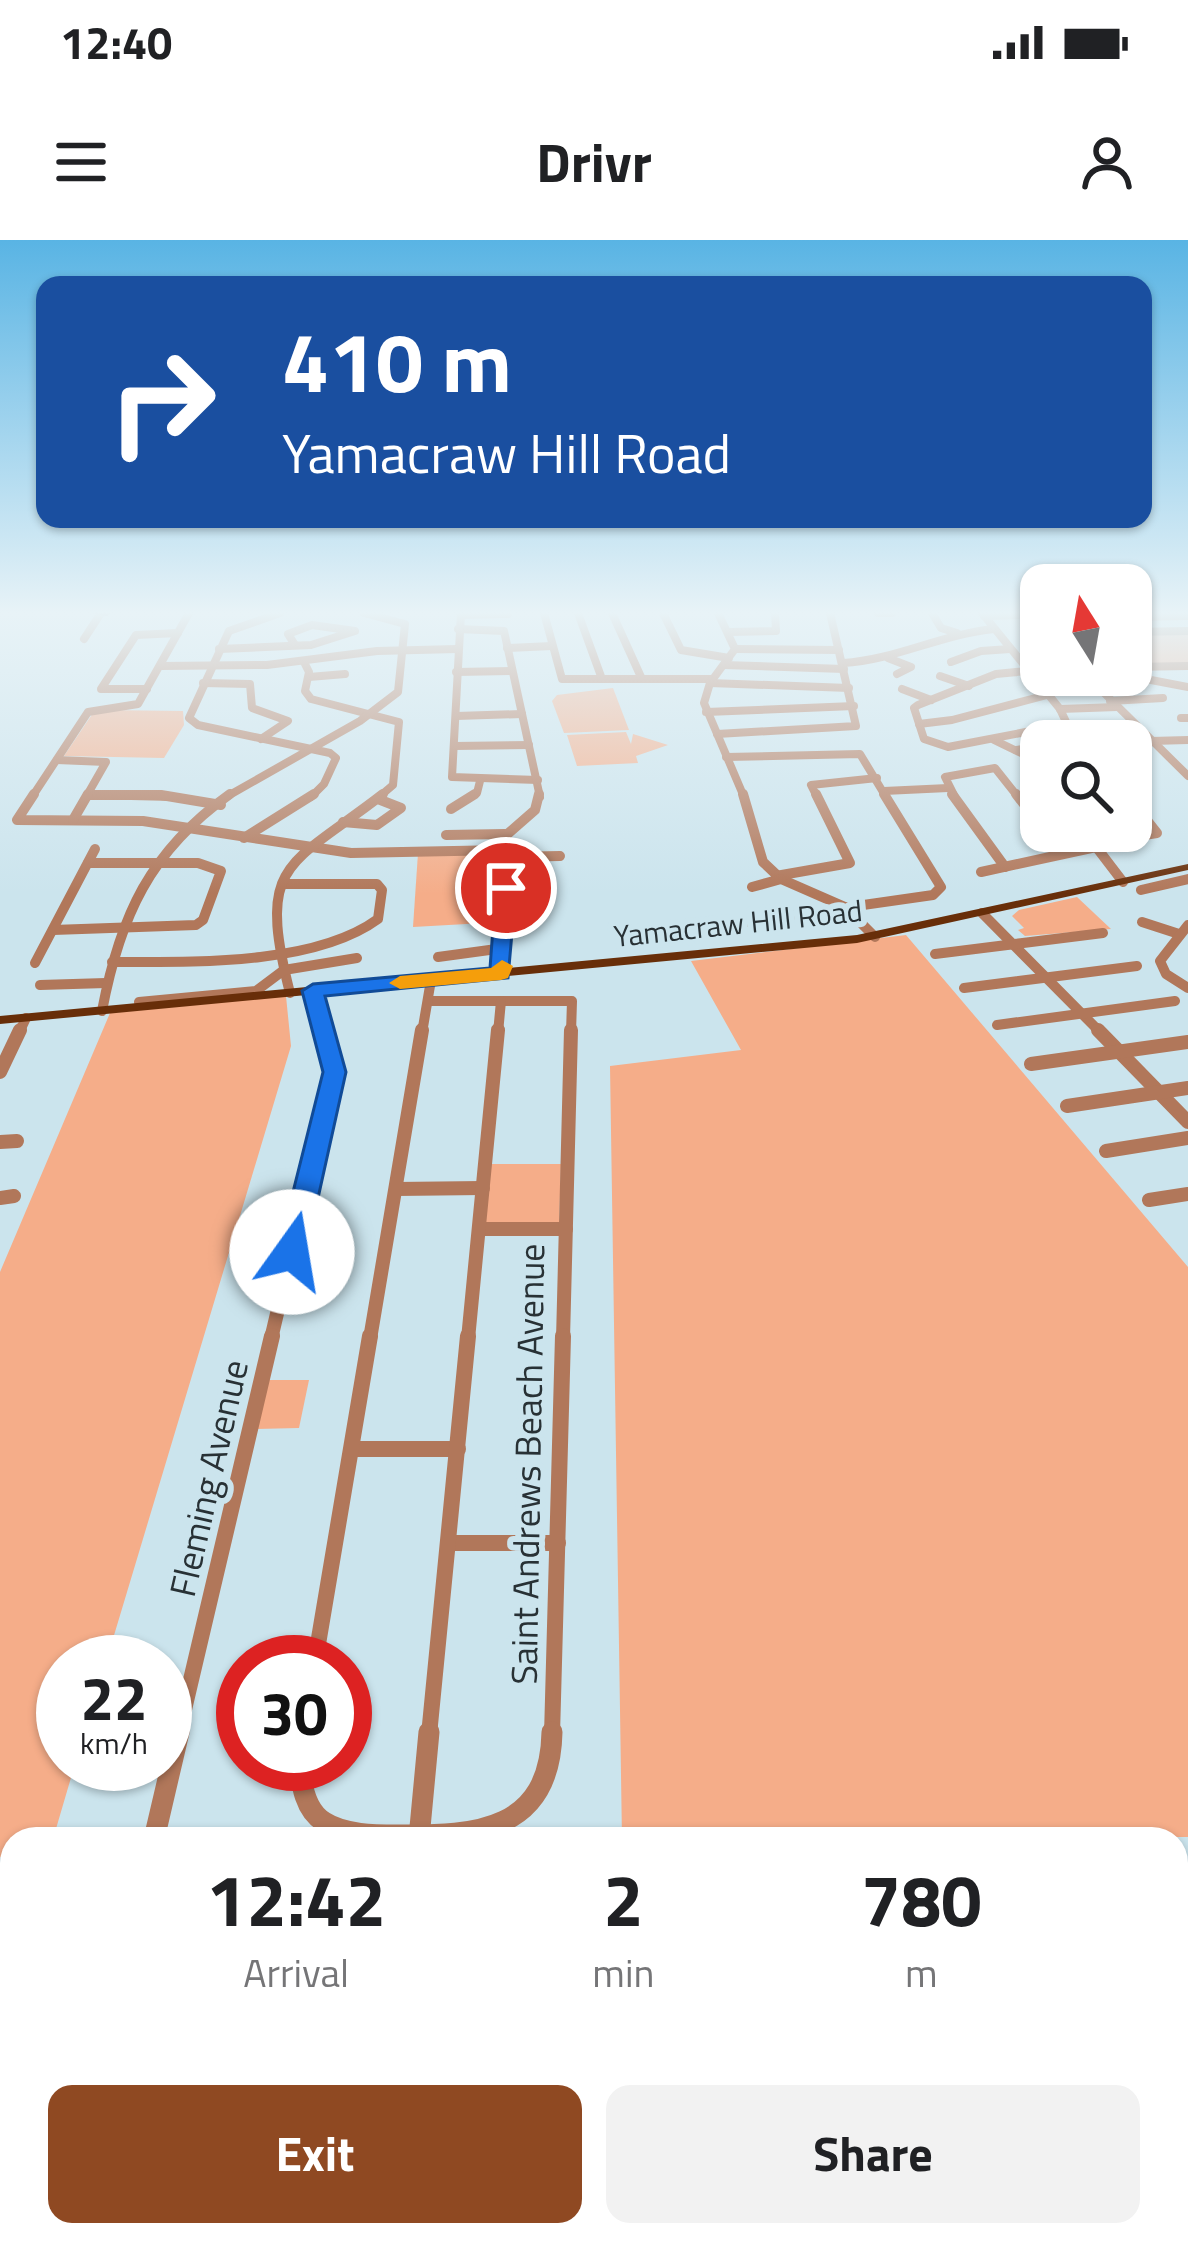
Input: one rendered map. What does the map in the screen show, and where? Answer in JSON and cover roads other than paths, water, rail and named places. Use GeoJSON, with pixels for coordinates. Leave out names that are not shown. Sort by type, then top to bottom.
{"type":"FeatureCollection","features":[{"type":"Feature","properties":{"kind":"main road","name":"Yamacraw Hill Road"},"geometry":{"type":"LineString","coordinates":[[0,1021],[870,937],[1123,882],[1169,877],[1188,867]]}},
{"type":"Feature","properties":{"kind":"street"},"geometry":{"type":"LineString","coordinates":[[107,707],[92,708],[17,820],[127,820],[351,853],[560,856]]}},
{"type":"Feature","properties":{"kind":"street"},"geometry":{"type":"LineString","coordinates":[[191,707],[192,722],[336,758],[331,781],[244,838]]}},
{"type":"Feature","properties":{"kind":"street"},"geometry":{"type":"LineString","coordinates":[[252,707],[288,721],[260,739]]}},
{"type":"Feature","properties":{"kind":"street"},"geometry":{"type":"LineString","coordinates":[[290,993],[274,922],[288,867],[304,848],[393,785],[399,722],[343,707]]}},
{"type":"Feature","properties":{"kind":"street"},"geometry":{"type":"LineString","coordinates":[[96,1012],[125,928],[156,862],[220,805],[378,707]]}},
{"type":"Feature","properties":{"kind":"street"},"geometry":{"type":"LineString","coordinates":[[456,707],[452,777],[538,780]]}},
{"type":"Feature","properties":{"kind":"street"},"geometry":{"type":"LineString","coordinates":[[446,835],[505,834],[540,804],[520,707]]}},
{"type":"Feature","properties":{"kind":"street"},"geometry":{"type":"LineString","coordinates":[[705,707],[741,788],[755,847],[779,878],[838,906],[870,937]]}},
{"type":"Feature","properties":{"kind":"street"},"geometry":{"type":"LineString","coordinates":[[706,712],[838,707]]}},
{"type":"Feature","properties":{"kind":"street"},"geometry":{"type":"LineString","coordinates":[[717,734],[851,728],[858,722],[854,707]]}},
{"type":"Feature","properties":{"kind":"street"},"geometry":{"type":"LineString","coordinates":[[917,707],[924,740],[941,747],[1064,726],[1068,722],[1058,707]]}},
{"type":"Feature","properties":{"kind":"street"},"geometry":{"type":"LineString","coordinates":[[919,724],[946,724],[991,707]]}},
{"type":"Feature","properties":{"kind":"street"},"geometry":{"type":"LineString","coordinates":[[1060,709],[1085,707]]}},
{"type":"Feature","properties":{"kind":"street"},"geometry":{"type":"LineString","coordinates":[[456,716],[522,714]]}},
{"type":"Feature","properties":{"kind":"street"},"geometry":{"type":"LineString","coordinates":[[994,740],[1020,754]]}},
{"type":"Feature","properties":{"kind":"street"},"geometry":{"type":"LineString","coordinates":[[1152,741],[1188,740]]}},
{"type":"Feature","properties":{"kind":"street"},"geometry":{"type":"LineString","coordinates":[[1152,742],[1188,776]]}},
{"type":"Feature","properties":{"kind":"street"},"geometry":{"type":"LineString","coordinates":[[454,746],[530,745]]}},
{"type":"Feature","properties":{"kind":"street"},"geometry":{"type":"LineString","coordinates":[[1016,750],[1020,749]]}},
{"type":"Feature","properties":{"kind":"street"},"geometry":{"type":"LineString","coordinates":[[726,758],[860,754],[941,890],[745,922]]}},
{"type":"Feature","properties":{"kind":"street"},"geometry":{"type":"LineString","coordinates":[[57,760],[106,762],[73,820]]}},
{"type":"Feature","properties":{"kind":"street"},"geometry":{"type":"LineString","coordinates":[[1004,866],[945,777],[995,768],[1020,799]]}},
{"type":"Feature","properties":{"kind":"street"},"geometry":{"type":"LineString","coordinates":[[752,887],[848,867],[811,786],[821,781],[877,778]]}},
{"type":"Feature","properties":{"kind":"street"},"geometry":{"type":"LineString","coordinates":[[451,809],[477,793],[480,781]]}},
{"type":"Feature","properties":{"kind":"street"},"geometry":{"type":"LineString","coordinates":[[884,791],[948,788]]}},
{"type":"Feature","properties":{"kind":"street"},"geometry":{"type":"LineString","coordinates":[[88,795],[161,795],[220,805]]}},
{"type":"Feature","properties":{"kind":"street"},"geometry":{"type":"LineString","coordinates":[[343,822],[377,825],[401,808],[378,799]]}},
{"type":"Feature","properties":{"kind":"street"},"geometry":{"type":"LineString","coordinates":[[501,973],[505,834]]}},
{"type":"Feature","properties":{"kind":"street"},"geometry":{"type":"LineString","coordinates":[[35,963],[94,849]]}},
{"type":"Feature","properties":{"kind":"street"},"geometry":{"type":"LineString","coordinates":[[982,872],[1066,852]]}},
{"type":"Feature","properties":{"kind":"street"},"geometry":{"type":"LineString","coordinates":[[1100,852],[1123,882]]}},
{"type":"Feature","properties":{"kind":"street"},"geometry":{"type":"LineString","coordinates":[[53,930],[183,928],[203,920],[221,869],[206,863],[88,863]]}},
{"type":"Feature","properties":{"kind":"street"},"geometry":{"type":"LineString","coordinates":[[1169,877],[1187,893]]}},
{"type":"Feature","properties":{"kind":"street"},"geometry":{"type":"LineString","coordinates":[[1141,890],[1169,877],[1188,879]]}},
{"type":"Feature","properties":{"kind":"street"},"geometry":{"type":"LineString","coordinates":[[112,962],[190,962],[279,951],[368,929],[378,919],[382,890],[369,882],[283,884]]}},
{"type":"Feature","properties":{"kind":"street"},"geometry":{"type":"LineString","coordinates":[[506,888],[550,887]]}},
{"type":"Feature","properties":{"kind":"street"},"geometry":{"type":"LineString","coordinates":[[986,913],[1188,1118]]}},
{"type":"Feature","properties":{"kind":"street"},"geometry":{"type":"LineString","coordinates":[[1142,922],[1184,929],[1160,961],[1166,974],[1188,988]]}},
{"type":"Feature","properties":{"kind":"street"},"geometry":{"type":"LineString","coordinates":[[935,954],[1103,933]]}},
{"type":"Feature","properties":{"kind":"street"},"geometry":{"type":"LineString","coordinates":[[438,957],[504,948]]}},
{"type":"Feature","properties":{"kind":"street"},"geometry":{"type":"LineString","coordinates":[[139,1002],[256,991],[284,970],[357,958]]}},
{"type":"Feature","properties":{"kind":"street"},"geometry":{"type":"LineString","coordinates":[[964,988],[1137,965]]}},
{"type":"Feature","properties":{"kind":"street"},"geometry":{"type":"LineString","coordinates":[[320,1635],[431,980]]}},
{"type":"Feature","properties":{"kind":"street"},"geometry":{"type":"LineString","coordinates":[[40,985],[104,982]]}},
{"type":"Feature","properties":{"kind":"street","name":"Fleming Avenue"},"geometry":{"type":"LineString","coordinates":[[157,1827],[334,1072],[313,991]]}},
{"type":"Feature","properties":{"kind":"street"},"geometry":{"type":"LineString","coordinates":[[421,1827],[501,1001],[428,1001]]}},
{"type":"Feature","properties":{"kind":"street","name":"Saint Andrews Beach Avenue"},"geometry":{"type":"LineString","coordinates":[[499,1827],[532,1800],[544,1778],[553,1736],[572,1001],[501,1001]]}},
{"type":"Feature","properties":{"kind":"street"},"geometry":{"type":"LineString","coordinates":[[997,1025],[1175,1001]]}},
{"type":"Feature","properties":{"kind":"street"},"geometry":{"type":"LineString","coordinates":[[0,1072],[26,1018]]}},
{"type":"Feature","properties":{"kind":"street"},"geometry":{"type":"LineString","coordinates":[[1030,1064],[1188,1042]]}},
{"type":"Feature","properties":{"kind":"street"},"geometry":{"type":"LineString","coordinates":[[1067,1106],[1188,1088]]}},
{"type":"Feature","properties":{"kind":"street"},"geometry":{"type":"LineString","coordinates":[[1106,1150],[1188,1138]]}},
{"type":"Feature","properties":{"kind":"street"},"geometry":{"type":"LineString","coordinates":[[0,1142],[17,1141]]}},
{"type":"Feature","properties":{"kind":"street"},"geometry":{"type":"LineString","coordinates":[[396,1189],[483,1189]]}},
{"type":"Feature","properties":{"kind":"street"},"geometry":{"type":"LineString","coordinates":[[1149,1200],[1188,1194]]}},
{"type":"Feature","properties":{"kind":"street"},"geometry":{"type":"LineString","coordinates":[[479,1229],[566,1229]]}},
{"type":"Feature","properties":{"kind":"street"},"geometry":{"type":"LineString","coordinates":[[352,1449],[458,1449]]}},
{"type":"Feature","properties":{"kind":"street"},"geometry":{"type":"LineString","coordinates":[[448,1543],[558,1543]]}},
{"type":"Feature","properties":{"kind":"street","name":"Saint Andrews Beach Avenue"},"geometry":{"type":"LineString","coordinates":[[304,1791],[328,1825],[336,1827]]}}]}
